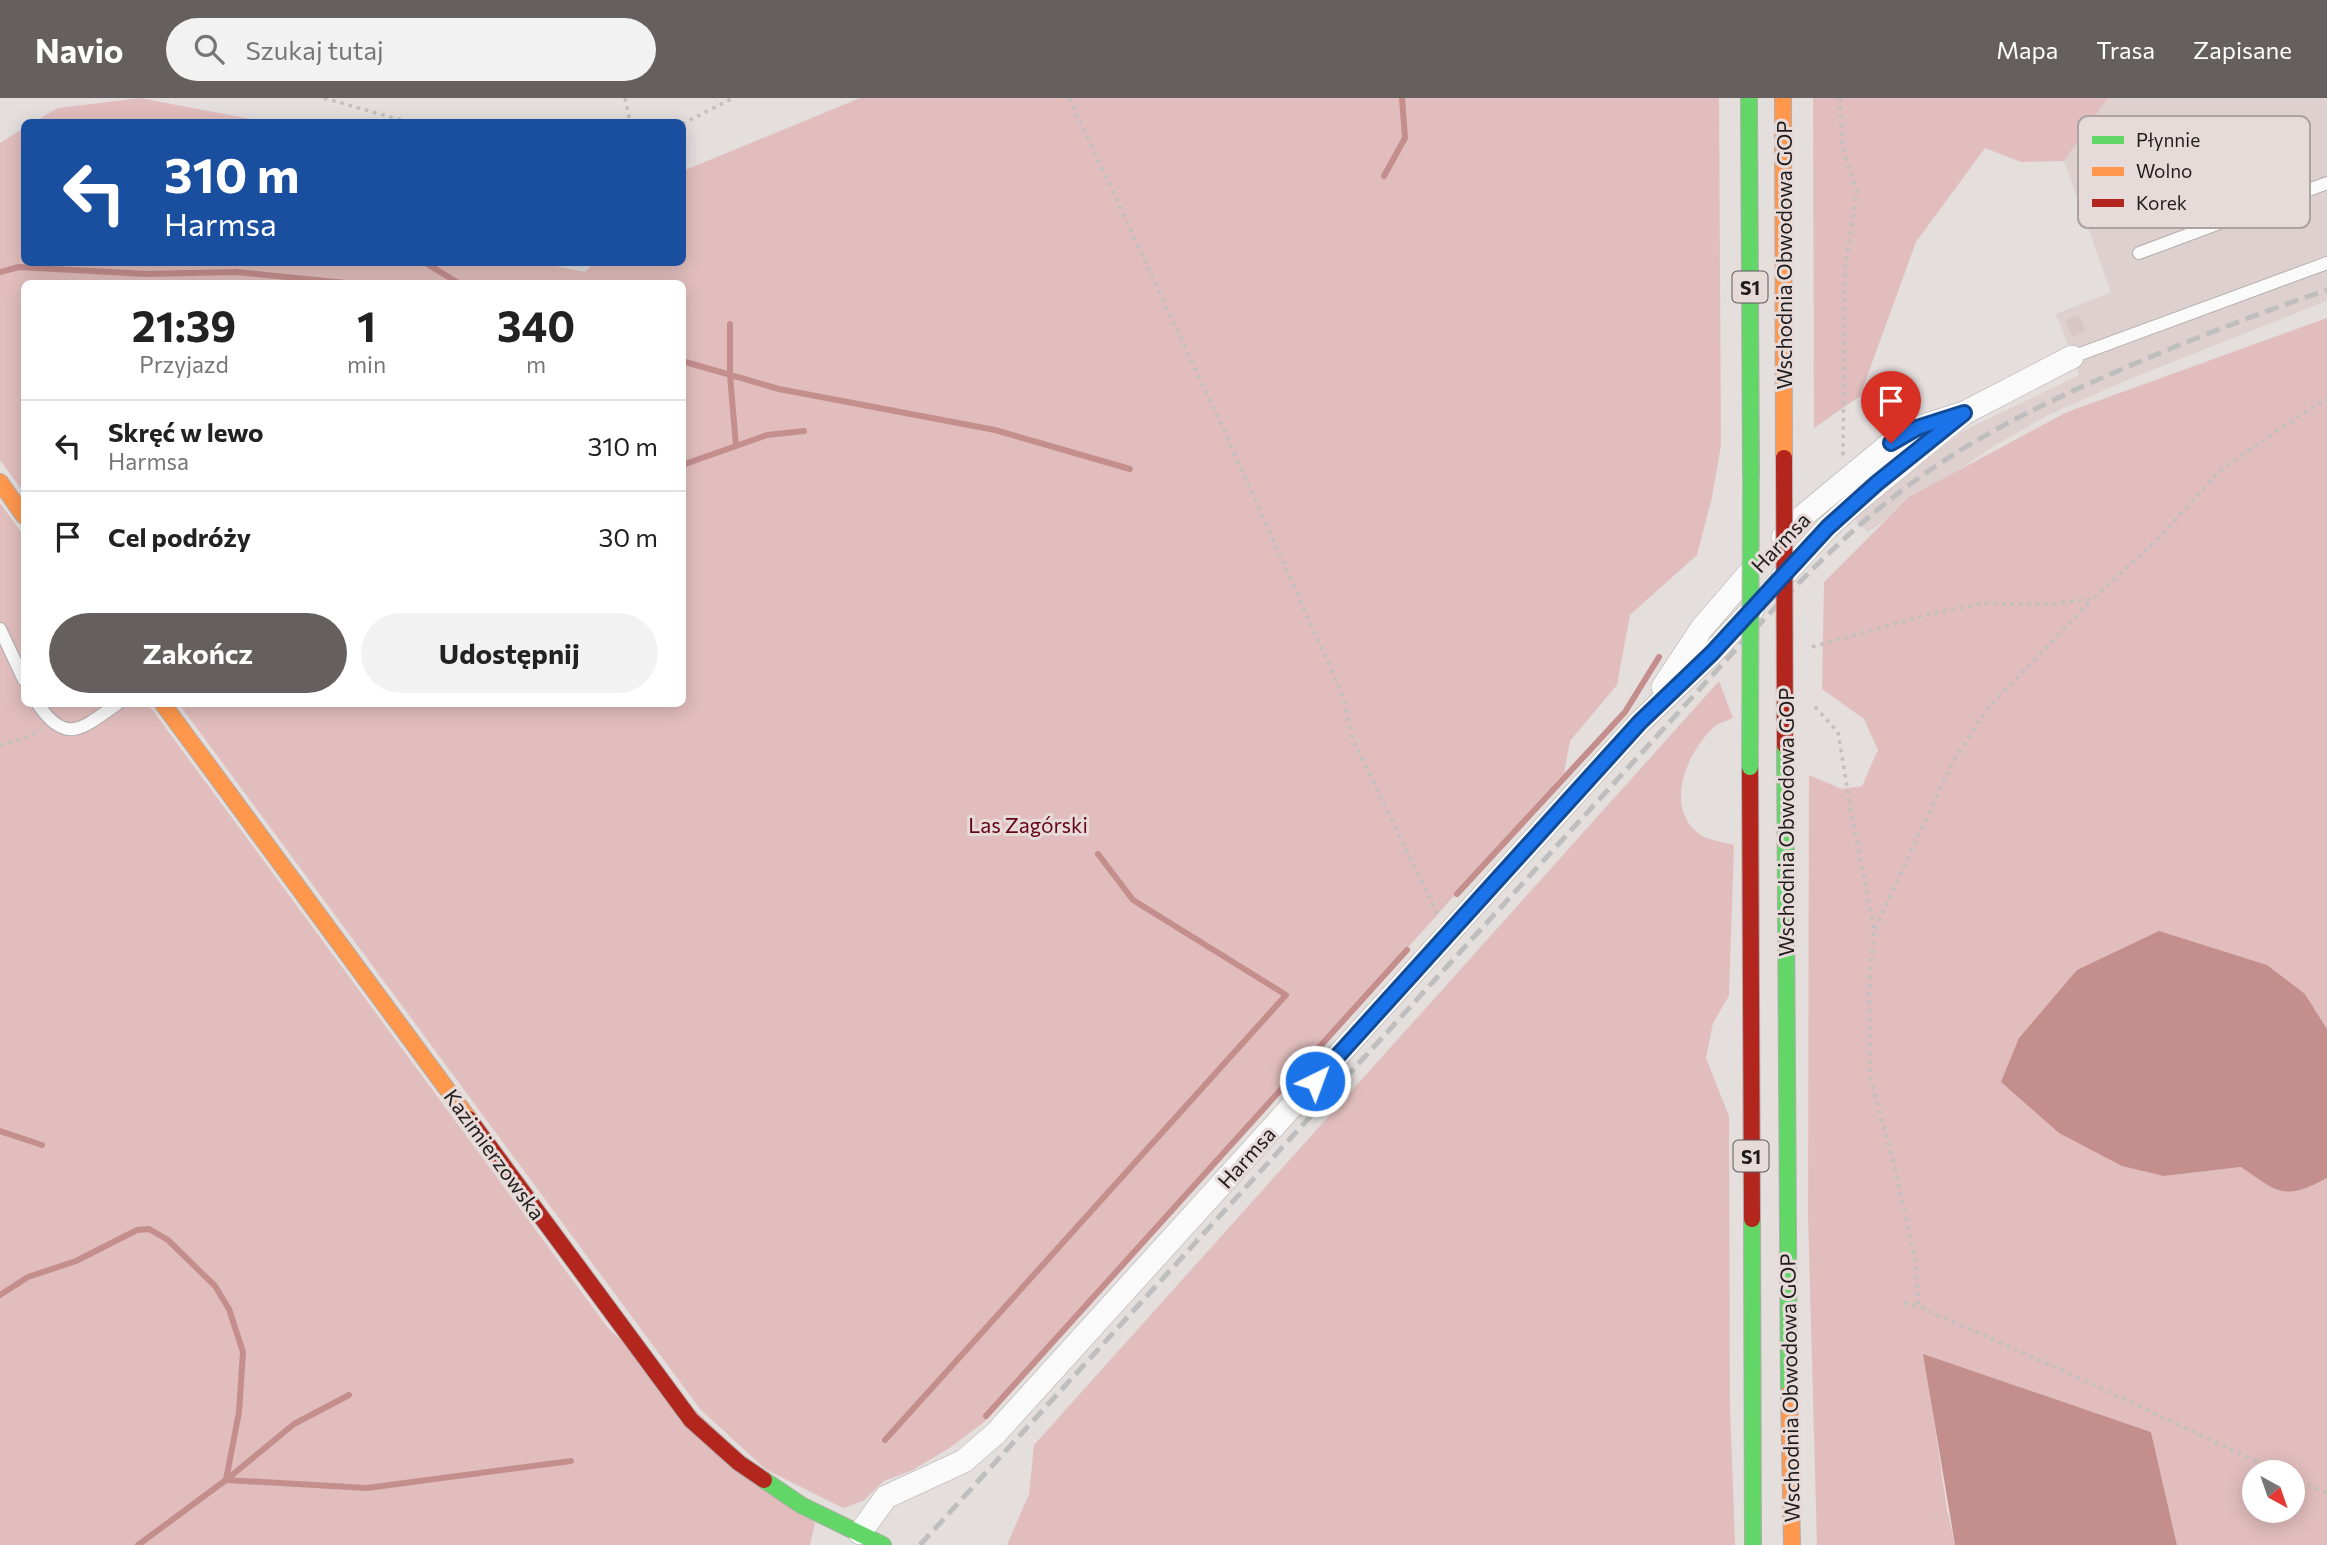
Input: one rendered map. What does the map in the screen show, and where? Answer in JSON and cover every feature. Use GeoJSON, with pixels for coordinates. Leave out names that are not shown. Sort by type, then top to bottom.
{"type":"FeatureCollection","features":[{"type":"Feature","properties":{"kind":"main road","name":"Wschodnia Obwodowa GOP"},"geometry":{"type":"LineString","coordinates":[[1749,98],[1753,1545]]}},
{"type":"Feature","properties":{"kind":"main road","name":"Wschodnia Obwodowa GOP"},"geometry":{"type":"LineString","coordinates":[[1783,98],[1787,1261],[1792,1545]]}},
{"type":"Feature","properties":{"kind":"main road"},"geometry":{"type":"LineString","coordinates":[[0,482],[21,512]]}},
{"type":"Feature","properties":{"kind":"main road","name":"Kazimierzowska"},"geometry":{"type":"LineString","coordinates":[[165,707],[691,1420],[739,1463],[801,1505],[883,1545]]}},
{"type":"Feature","properties":{"kind":"street","name":"Harmsa"},"geometry":{"type":"LineString","coordinates":[[1640,722],[1702,628],[1739,584],[1803,516],[1843,482],[1891,443],[1917,428],[1964,413],[2072,357]]}},
{"type":"Feature","properties":{"kind":"street","name":"Harmsa"},"geometry":{"type":"LineString","coordinates":[[860,1533],[887,1497],[964,1461],[996,1433],[1640,722],[1712,653],[1828,527],[1877,483],[1964,413]]}},
{"type":"Feature","properties":{"kind":"lane"},"geometry":{"type":"LineString","coordinates":[[2310,189],[2327,183]]}},
{"type":"Feature","properties":{"kind":"lane"},"geometry":{"type":"LineString","coordinates":[[2139,253],[2206,228]]}},
{"type":"Feature","properties":{"kind":"lane"},"geometry":{"type":"LineString","coordinates":[[2072,357],[2327,264]]}},
{"type":"Feature","properties":{"kind":"lane"},"geometry":{"type":"LineString","coordinates":[[0,629],[21,674]]}},
{"type":"Feature","properties":{"kind":"lane"},"geometry":{"type":"LineString","coordinates":[[40,707],[52,723],[64,730],[74,730],[112,707]]}},
{"type":"Feature","properties":{"kind":"path"},"geometry":{"type":"LineString","coordinates":[[324,98],[398,119]]}},
{"type":"Feature","properties":{"kind":"path"},"geometry":{"type":"LineString","coordinates":[[625,98],[629,119]]}},
{"type":"Feature","properties":{"kind":"path"},"geometry":{"type":"LineString","coordinates":[[686,122],[733,98]]}},
{"type":"Feature","properties":{"kind":"path"},"geometry":{"type":"LineString","coordinates":[[1069,98],[1227,437],[1343,696],[1352,738],[1447,936]]}},
{"type":"Feature","properties":{"kind":"path"},"geometry":{"type":"LineString","coordinates":[[1840,98],[1842,145],[1857,193],[1845,267],[1843,482]]}},
{"type":"Feature","properties":{"kind":"path"},"geometry":{"type":"LineString","coordinates":[[1874,929],[1953,761],[1988,708],[2093,598],[2162,535],[2218,471],[2327,399]]}},
{"type":"Feature","properties":{"kind":"path"},"geometry":{"type":"LineString","coordinates":[[1815,658],[1816,646],[1933,612],[1986,603],[2051,604],[2093,598]]}},
{"type":"Feature","properties":{"kind":"path"},"geometry":{"type":"LineString","coordinates":[[1812,704],[1838,732],[1874,929],[1869,993],[1871,1081],[1895,1168],[1916,1264],[1918,1306]]}},
{"type":"Feature","properties":{"kind":"path"},"geometry":{"type":"LineString","coordinates":[[0,745],[28,737],[52,723]]}},
{"type":"Feature","properties":{"kind":"path"},"geometry":{"type":"LineString","coordinates":[[1904,1303],[1918,1306],[2077,1377],[2253,1460]]}},
{"type":"Feature","properties":{"kind":"path"},"geometry":{"type":"LineString","coordinates":[[2305,1484],[2327,1493]]}},
{"type":"Feature","properties":{"kind":"shaded area"},"geometry":{"type":"Polygon","coordinates":[[[2108,98],[2327,98],[2327,301],[2127,380],[2046,416],[1994,446],[1868,532],[1852,517],[1963,431],[2079,375],[2056,314],[2111,292],[2088,228],[2310,228],[2310,116],[2095,116],[2108,98]]]}},
{"type":"Feature","properties":{"kind":"shaded area"},"geometry":{"type":"Polygon","coordinates":[[[2078,141],[2078,200],[2064,161],[2078,141]]]}},
{"type":"Feature","properties":{"kind":"shaded area"},"geometry":{"type":"Polygon","coordinates":[[[2159,931],[2267,965],[2305,994],[2327,1029],[2327,1178],[2290,1192],[2273,1188],[2241,1167],[2164,1176],[2122,1166],[2059,1133],[2001,1082],[2019,1038],[2077,970],[2159,931]]]}},
{"type":"Feature","properties":{"kind":"shaded area"},"geometry":{"type":"Polygon","coordinates":[[[1923,1354],[2151,1432],[2177,1545],[1955,1545],[1923,1354]]]}},
{"type":"Feature","properties":{"kind":"green space"},"geometry":{"type":"Polygon","coordinates":[[[140,98],[250,119],[39,119],[58,108],[140,98]]]}},
{"type":"Feature","properties":{"kind":"green space","name":"Las Zagórski"},"geometry":{"type":"Polygon","coordinates":[[[860,98],[1719,98],[1721,445],[1712,497],[1697,555],[1630,615],[1617,685],[1570,741],[1564,773],[984,1422],[951,1447],[913,1470],[884,1481],[863,1501],[843,1508],[765,1469],[700,1409],[181,707],[686,707],[686,280],[21,280],[21,489],[0,460],[0,143],[21,130],[21,266],[555,266],[585,272],[591,266],[686,266],[686,170],[860,98]]]}},
{"type":"Feature","properties":{"kind":"green space"},"geometry":{"type":"Polygon","coordinates":[[[1813,98],[2108,98],[2095,116],[2078,116],[2078,141],[2064,161],[2021,162],[1985,148],[1916,242],[1860,396],[1814,428],[1813,98]]]}},
{"type":"Feature","properties":{"kind":"green space"},"geometry":{"type":"Polygon","coordinates":[[[2327,318],[2327,1029],[2305,994],[2164,1176],[2241,1167],[2273,1188],[2291,1192],[2327,1178],[2327,1545],[2177,1545],[2151,1432],[1924,1355],[1955,1545],[1817,1545],[1808,1215],[1809,775],[1842,789],[1862,786],[1878,750],[1864,719],[1822,689],[1824,582],[1909,497],[2067,412],[2327,318]]]}},
{"type":"Feature","properties":{"kind":"green space"},"geometry":{"type":"Polygon","coordinates":[[[0,503],[21,532],[21,707],[150,707],[608,1328],[815,1523],[810,1545],[0,1545],[0,503]]]}},
{"type":"Feature","properties":{"kind":"green space"},"geometry":{"type":"Polygon","coordinates":[[[1719,681],[1733,718],[1714,727],[1695,750],[1683,779],[1681,794],[1682,809],[1688,822],[1698,833],[1734,845],[1729,996],[1713,1023],[1706,1058],[1729,1116],[1730,1405],[1735,1545],[1007,1545],[1029,1494],[1034,1445],[1719,681]]]}},
{"type":"Feature","properties":{"kind":"building"},"geometry":{"type":"Polygon","coordinates":[[[2079,315],[2086,331],[2072,337],[2065,320],[2079,315]]]}},
{"type":"Feature","properties":{"kind":"waterway"},"geometry":{"type":"LineString","coordinates":[[1384,176],[1405,138],[1402,98]]}},
{"type":"Feature","properties":{"kind":"waterway"},"geometry":{"type":"LineString","coordinates":[[431,266],[453,280]]}},
{"type":"Feature","properties":{"kind":"waterway"},"geometry":{"type":"LineString","coordinates":[[0,272],[19,267],[146,274],[237,272],[316,280]]}},
{"type":"Feature","properties":{"kind":"waterway"},"geometry":{"type":"LineString","coordinates":[[730,324],[730,375],[736,446]]}},
{"type":"Feature","properties":{"kind":"waterway"},"geometry":{"type":"LineString","coordinates":[[686,362],[779,389],[995,430],[1130,469]]}},
{"type":"Feature","properties":{"kind":"waterway"},"geometry":{"type":"LineString","coordinates":[[686,464],[767,435],[804,431]]}},
{"type":"Feature","properties":{"kind":"waterway"},"geometry":{"type":"LineString","coordinates":[[1457,894],[1625,712],[1659,657]]}},
{"type":"Feature","properties":{"kind":"waterway"},"geometry":{"type":"LineString","coordinates":[[885,1440],[1286,995],[1133,900],[1098,854]]}},
{"type":"Feature","properties":{"kind":"waterway"},"geometry":{"type":"LineString","coordinates":[[986,1416],[1407,950]]}},
{"type":"Feature","properties":{"kind":"waterway"},"geometry":{"type":"LineString","coordinates":[[0,1131],[42,1145]]}},
{"type":"Feature","properties":{"kind":"waterway"},"geometry":{"type":"LineString","coordinates":[[0,1295],[28,1277],[76,1261],[137,1230],[149,1229],[168,1240],[215,1286],[229,1309],[243,1352],[239,1412],[226,1480]]}},
{"type":"Feature","properties":{"kind":"waterway"},"geometry":{"type":"LineString","coordinates":[[138,1545],[226,1480],[294,1424],[349,1395]]}},
{"type":"Feature","properties":{"kind":"waterway"},"geometry":{"type":"LineString","coordinates":[[226,1480],[367,1488],[571,1461]]}},
{"type":"Feature","properties":{"kind":"railway"},"geometry":{"type":"LineString","coordinates":[[920,1545],[1728,658],[1809,573],[1873,513],[1925,473],[1987,434],[2020,417],[2174,347],[2327,290]]}},
{"type":"Feature","properties":{"kind":"traffic: fast"},"geometry":{"type":"LineString","coordinates":[[1749,98],[1751,476]]}},
{"type":"Feature","properties":{"kind":"traffic: fast"},"geometry":{"type":"LineString","coordinates":[[1750,767],[1751,476]]}},
{"type":"Feature","properties":{"kind":"traffic: fast"},"geometry":{"type":"LineString","coordinates":[[1785,745],[1789,1393]]}},
{"type":"Feature","properties":{"kind":"traffic: fast"},"geometry":{"type":"LineString","coordinates":[[1752,1219],[1753,1545]]}},
{"type":"Feature","properties":{"kind":"traffic: fast"},"geometry":{"type":"LineString","coordinates":[[764,1480],[801,1505],[883,1545]]}},
{"type":"Feature","properties":{"kind":"traffic: slow"},"geometry":{"type":"LineString","coordinates":[[1783,98],[1784,458]]}},
{"type":"Feature","properties":{"kind":"traffic: slow"},"geometry":{"type":"LineString","coordinates":[[0,482],[21,512]]}},
{"type":"Feature","properties":{"kind":"traffic: slow"},"geometry":{"type":"LineString","coordinates":[[165,707],[469,1119]]}},
{"type":"Feature","properties":{"kind":"traffic: slow"},"geometry":{"type":"LineString","coordinates":[[1789,1393],[1792,1545]]}},
{"type":"Feature","properties":{"kind":"traffic: jam"},"geometry":{"type":"LineString","coordinates":[[1784,458],[1785,745]]}},
{"type":"Feature","properties":{"kind":"traffic: jam"},"geometry":{"type":"LineString","coordinates":[[1750,767],[1752,1219]]}},
{"type":"Feature","properties":{"kind":"traffic: jam"},"geometry":{"type":"LineString","coordinates":[[469,1119],[691,1420],[739,1463],[764,1480]]}},
{"type":"Feature","properties":{"kind":"route"},"geometry":{"type":"LineString","coordinates":[[1315,1081],[1640,722],[1712,653],[1828,527],[1877,483],[1964,413],[1917,428],[1891,443]]}}]}
